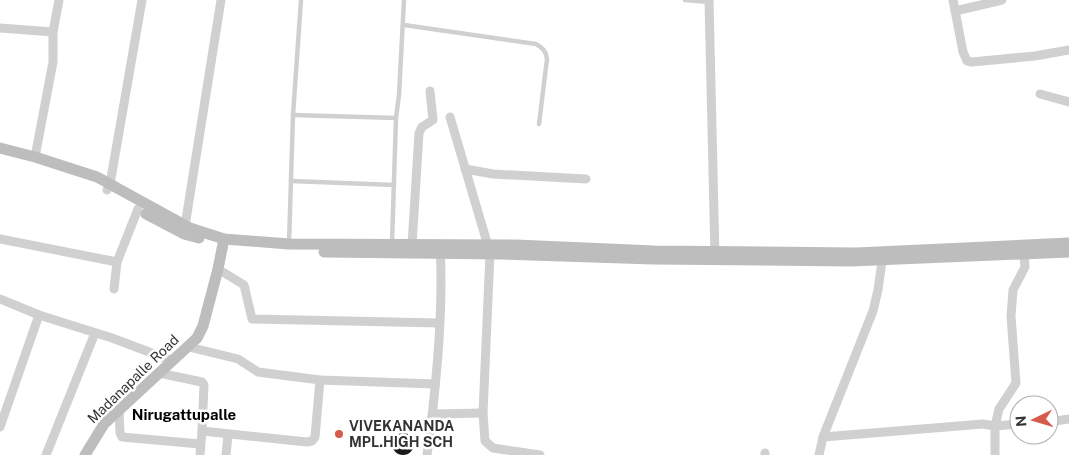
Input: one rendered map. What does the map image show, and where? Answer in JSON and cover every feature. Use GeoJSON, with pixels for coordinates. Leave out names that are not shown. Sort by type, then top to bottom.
{"type":"FeatureCollection","features":[{"type":"Feature","properties":{"kind":"main road"},"geometry":{"type":"LineString","coordinates":[[0,148],[80,172],[95,184],[108,187],[185,226],[223,242],[412,244],[440,249]]}},
{"type":"Feature","properties":{"kind":"main road"},"geometry":{"type":"LineString","coordinates":[[108,187],[138,209],[184,234],[290,252],[440,249],[716,256],[883,256],[1069,252]]}},
{"type":"Feature","properties":{"kind":"main road","name":"Madanapalle Road"},"geometry":{"type":"LineString","coordinates":[[85,455],[99,430],[197,338],[203,326],[223,242]]}},
{"type":"Feature","properties":{"kind":"main road"},"geometry":{"type":"LineString","coordinates":[[883,256],[1069,243]]}},
{"type":"Feature","properties":{"kind":"street"},"geometry":{"type":"LineString","coordinates":[[35,157],[53,62],[53,32],[59,0]]}},
{"type":"Feature","properties":{"kind":"street"},"geometry":{"type":"LineString","coordinates":[[108,187],[142,0]]}},
{"type":"Feature","properties":{"kind":"street"},"geometry":{"type":"LineString","coordinates":[[185,226],[221,0]]}},
{"type":"Feature","properties":{"kind":"street"},"geometry":{"type":"LineString","coordinates":[[953,0],[963,52],[967,61],[1035,56],[1069,50]]}},
{"type":"Feature","properties":{"kind":"street"},"geometry":{"type":"LineString","coordinates":[[955,12],[1002,0]]}},
{"type":"Feature","properties":{"kind":"street"},"geometry":{"type":"LineString","coordinates":[[709,1],[716,256]]}},
{"type":"Feature","properties":{"kind":"street"},"geometry":{"type":"LineString","coordinates":[[0,28],[53,32]]}},
{"type":"Feature","properties":{"kind":"street"},"geometry":{"type":"LineString","coordinates":[[412,244],[419,133],[422,127],[433,120],[430,91]]}},
{"type":"Feature","properties":{"kind":"street"},"geometry":{"type":"LineString","coordinates":[[1040,94],[1069,102]]}},
{"type":"Feature","properties":{"kind":"street"},"geometry":{"type":"LineString","coordinates":[[450,117],[489,250],[483,413],[485,441],[493,448],[540,455]]}},
{"type":"Feature","properties":{"kind":"street"},"geometry":{"type":"LineString","coordinates":[[465,169],[493,174],[586,179]]}},
{"type":"Feature","properties":{"kind":"street"},"geometry":{"type":"LineString","coordinates":[[114,289],[117,262],[138,209]]}},
{"type":"Feature","properties":{"kind":"street"},"geometry":{"type":"LineString","coordinates":[[0,239],[117,262]]}},
{"type":"Feature","properties":{"kind":"street"},"geometry":{"type":"LineString","coordinates":[[427,455],[440,322],[440,249]]}},
{"type":"Feature","properties":{"kind":"street"},"geometry":{"type":"LineString","coordinates":[[994,455],[999,409],[1016,383],[1011,316],[1013,290],[1025,267],[1024,254]]}},
{"type":"Feature","properties":{"kind":"street"},"geometry":{"type":"LineString","coordinates":[[819,455],[823,437],[873,311],[883,256]]}},
{"type":"Feature","properties":{"kind":"street"},"geometry":{"type":"LineString","coordinates":[[218,269],[244,285],[252,319],[440,322]]}},
{"type":"Feature","properties":{"kind":"street"},"geometry":{"type":"LineString","coordinates":[[0,299],[38,315],[173,361]]}},
{"type":"Feature","properties":{"kind":"street"},"geometry":{"type":"LineString","coordinates":[[0,427],[38,315]]}},
{"type":"Feature","properties":{"kind":"street"},"geometry":{"type":"LineString","coordinates":[[46,455],[95,333]]}},
{"type":"Feature","properties":{"kind":"street"},"geometry":{"type":"LineString","coordinates":[[189,346],[238,359],[258,372],[320,380],[435,384]]}},
{"type":"Feature","properties":{"kind":"street"},"geometry":{"type":"LineString","coordinates":[[159,372],[202,382],[204,385],[200,455]]}},
{"type":"Feature","properties":{"kind":"street"},"geometry":{"type":"LineString","coordinates":[[202,431],[228,435],[312,441],[315,437],[320,380]]}},
{"type":"Feature","properties":{"kind":"street"},"geometry":{"type":"LineString","coordinates":[[119,411],[122,437],[200,444]]}},
{"type":"Feature","properties":{"kind":"street"},"geometry":{"type":"LineString","coordinates":[[432,414],[483,413]]}},
{"type":"Feature","properties":{"kind":"street"},"geometry":{"type":"LineString","coordinates":[[823,437],[983,424],[996,426],[1009,425]]}},
{"type":"Feature","properties":{"kind":"street"},"geometry":{"type":"LineString","coordinates":[[226,455],[228,435]]}},
{"type":"Feature","properties":{"kind":"lane"},"geometry":{"type":"LineString","coordinates":[[289,244],[293,115],[301,0]]}},
{"type":"Feature","properties":{"kind":"lane"},"geometry":{"type":"LineString","coordinates":[[392,244],[396,118],[404,25],[404,0]]}},
{"type":"Feature","properties":{"kind":"lane"},"geometry":{"type":"LineString","coordinates":[[685,0],[709,1]]}},
{"type":"Feature","properties":{"kind":"lane"},"geometry":{"type":"LineString","coordinates":[[404,25],[536,44],[542,48],[546,53],[547,59],[539,124]]}},
{"type":"Feature","properties":{"kind":"lane"},"geometry":{"type":"LineString","coordinates":[[293,115],[396,118]]}},
{"type":"Feature","properties":{"kind":"lane"},"geometry":{"type":"LineString","coordinates":[[291,181],[394,185]]}},
{"type":"Feature","properties":{"kind":"building"},"geometry":{"type":"Polygon","coordinates":[[[403,433],[411,436],[414,444],[411,452],[403,455],[395,452],[392,444],[395,436],[403,433]]]}},
{"type":"Feature","properties":{"kind":"place","name":"VIVEKANANDA MPL.HIGH SCH"},"geometry":{"type":"Point","coordinates":[339,434]}},
{"type":"Feature","properties":{"kind":"district","name":"Nirugattupalle"},"geometry":{"type":"Point","coordinates":[184,414]}}]}
